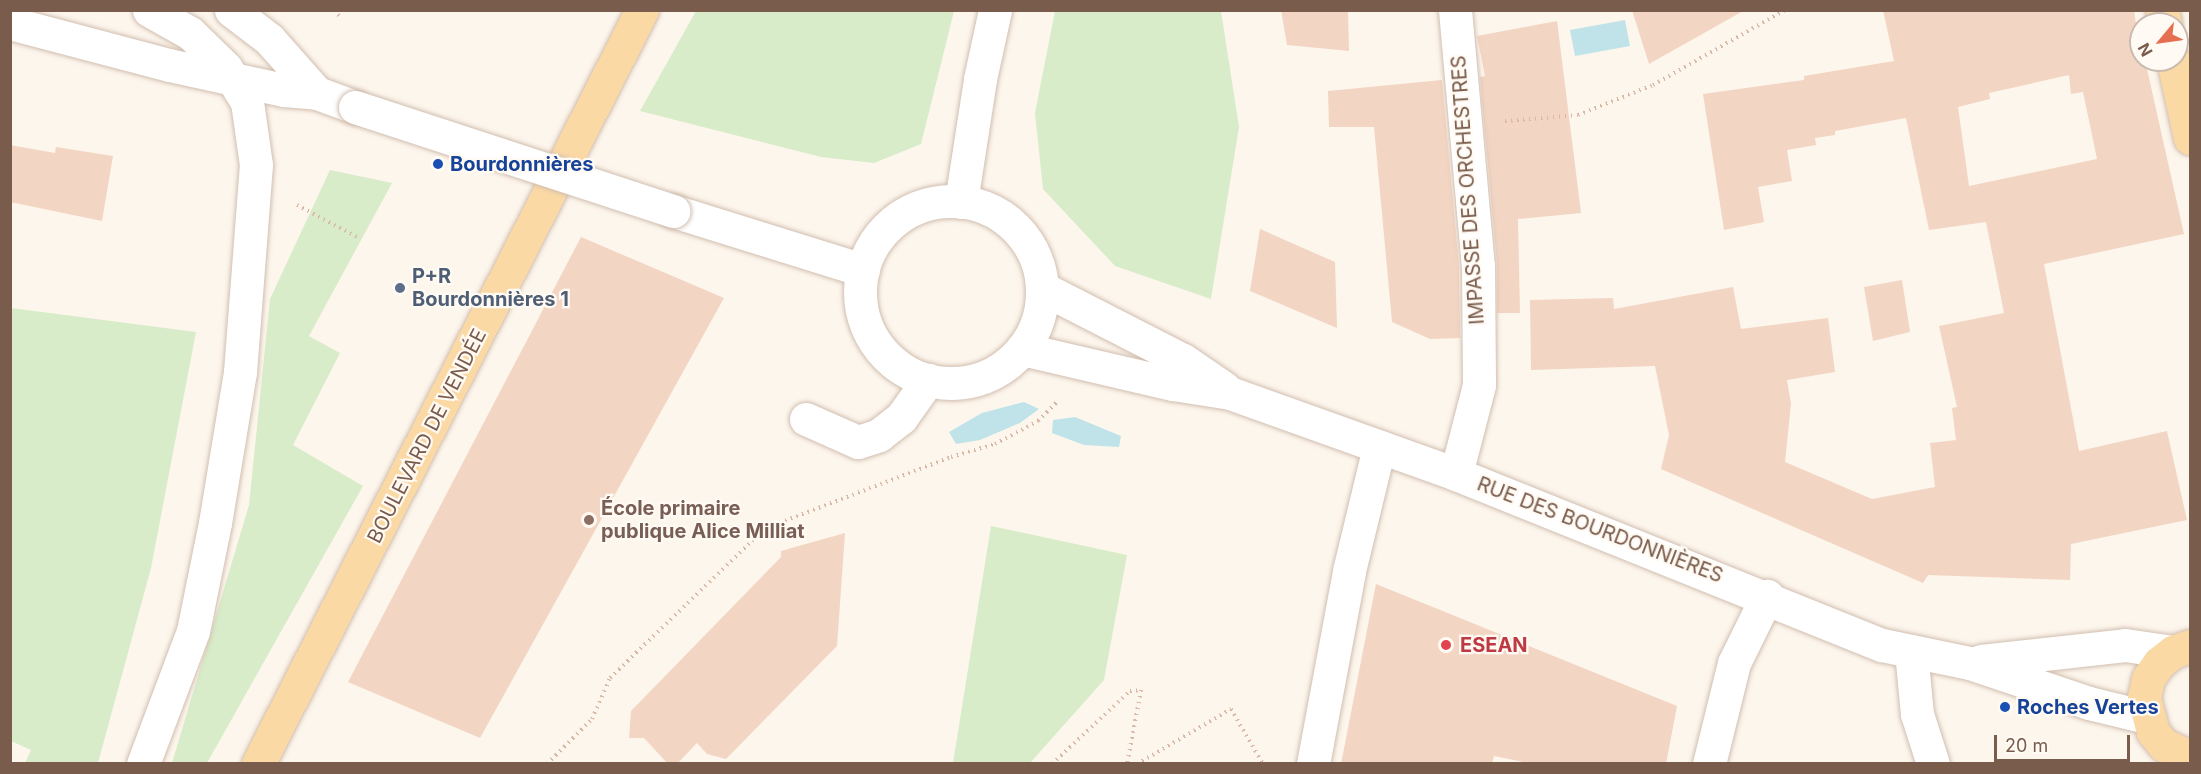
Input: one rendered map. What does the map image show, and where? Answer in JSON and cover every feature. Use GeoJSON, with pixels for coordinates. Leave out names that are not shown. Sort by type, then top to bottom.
{"type":"FeatureCollection","features":[{"type":"Feature","properties":{"kind":"main road","name":"BOULEVARD DE VENDÉE"},"geometry":{"type":"LineString","coordinates":[[258,764],[642,10]]}},
{"type":"Feature","properties":{"kind":"main road"},"geometry":{"type":"LineString","coordinates":[[2176,72],[2190,138]]}},
{"type":"Feature","properties":{"kind":"main road"},"geometry":{"type":"LineString","coordinates":[[2182,649],[2148,679],[2144,698],[2146,717],[2164,745],[2190,758]]}},
{"type":"Feature","properties":{"kind":"street"},"geometry":{"type":"LineString","coordinates":[[143,764],[193,631],[240,372],[256,165],[247,102],[234,79],[190,33],[149,10]]}},
{"type":"Feature","properties":{"kind":"street"},"geometry":{"type":"LineString","coordinates":[[231,10],[269,39],[316,93]]}},
{"type":"Feature","properties":{"kind":"street"},"geometry":{"type":"LineString","coordinates":[[961,202],[980,79],[995,10]]}},
{"type":"Feature","properties":{"kind":"street","name":"IMPASSE DES ORCHESTRES"},"geometry":{"type":"LineString","coordinates":[[1455,10],[1463,125],[1478,266],[1479,385],[1456,474]]}},
{"type":"Feature","properties":{"kind":"street"},"geometry":{"type":"LineString","coordinates":[[10,23],[234,79],[284,90],[316,93],[673,212],[863,270]]}},
{"type":"Feature","properties":{"kind":"street"},"geometry":{"type":"LineString","coordinates":[[961,202],[990,210],[1015,227],[1036,258],[1042,288],[1040,314],[1022,349],[1008,363],[979,379],[954,383],[928,380],[898,366],[874,339],[861,306],[863,270],[877,239],[902,215],[928,204],[961,202]]}},
{"type":"Feature","properties":{"kind":"street","name":"RUE DES BOURDONNIÈRES"},"geometry":{"type":"LineString","coordinates":[[1042,288],[1183,360],[1230,393]]}},
{"type":"Feature","properties":{"kind":"street","name":"RUE DES BOURDONNIÈRES"},"geometry":{"type":"LineString","coordinates":[[1022,349],[1173,384],[1230,393],[1456,474],[1767,596],[1882,645],[1970,663],[2089,703],[2146,717]]}},
{"type":"Feature","properties":{"kind":"street"},"geometry":{"type":"LineString","coordinates":[[806,419],[858,442],[879,435],[901,418],[928,380]]}},
{"type":"Feature","properties":{"kind":"street"},"geometry":{"type":"LineString","coordinates":[[1313,764],[1349,571],[1379,447]]}},
{"type":"Feature","properties":{"kind":"street"},"geometry":{"type":"LineString","coordinates":[[1709,764],[1734,663],[1767,596]]}},
{"type":"Feature","properties":{"kind":"street","name":"RUE DES BOURDONNIÈRES"},"geometry":{"type":"LineString","coordinates":[[1970,663],[2125,645],[2182,649]]}},
{"type":"Feature","properties":{"kind":"street"},"geometry":{"type":"LineString","coordinates":[[1911,651],[1917,714],[1934,764]]}},
{"type":"Feature","properties":{"kind":"path"},"geometry":{"type":"LineString","coordinates":[[334,10],[340,16]]}},
{"type":"Feature","properties":{"kind":"path"},"geometry":{"type":"LineString","coordinates":[[1463,125],[1578,115],[1653,85],[1785,10]]}},
{"type":"Feature","properties":{"kind":"path"},"geometry":{"type":"LineString","coordinates":[[297,205],[362,239]]}},
{"type":"Feature","properties":{"kind":"path"},"geometry":{"type":"LineString","coordinates":[[547,764],[592,719],[610,678],[752,541],[774,525],[951,456],[995,444],[1038,421],[1064,391]]}},
{"type":"Feature","properties":{"kind":"path"},"geometry":{"type":"LineString","coordinates":[[1052,764],[1130,691],[1141,690],[1127,764]]}},
{"type":"Feature","properties":{"kind":"path"},"geometry":{"type":"LineString","coordinates":[[1137,764],[1231,709],[1263,764]]}},
{"type":"Feature","properties":{"kind":"green space"},"geometry":{"type":"Polygon","coordinates":[[[696,11],[954,11],[921,144],[874,163],[821,157],[640,111],[696,11]]]}},
{"type":"Feature","properties":{"kind":"green space"},"geometry":{"type":"Polygon","coordinates":[[[1055,11],[1221,11],[1239,127],[1211,299],[1115,266],[1043,189],[1035,113],[1055,11]]]}},
{"type":"Feature","properties":{"kind":"green space"},"geometry":{"type":"Polygon","coordinates":[[[330,170],[392,183],[309,336],[340,353],[293,445],[363,486],[207,763],[172,763],[249,505],[270,299],[330,170]]]}},
{"type":"Feature","properties":{"kind":"green space"},"geometry":{"type":"Polygon","coordinates":[[[11,308],[196,332],[151,568],[98,763],[25,763],[31,750],[11,741],[11,308]]]}},
{"type":"Feature","properties":{"kind":"green space"},"geometry":{"type":"Polygon","coordinates":[[[991,526],[1127,555],[1104,680],[1030,763],[953,763],[991,526]]]}},
{"type":"Feature","properties":{"kind":"water"},"geometry":{"type":"Polygon","coordinates":[[[1625,20],[1630,46],[1575,56],[1570,30],[1625,20]]]}},
{"type":"Feature","properties":{"kind":"water"},"geometry":{"type":"Polygon","coordinates":[[[1024,402],[1039,409],[1020,423],[980,440],[956,444],[949,432],[982,413],[1024,402]]]}},
{"type":"Feature","properties":{"kind":"water"},"geometry":{"type":"Polygon","coordinates":[[[1075,417],[1121,436],[1119,447],[1084,445],[1052,433],[1053,420],[1075,417]]]}},
{"type":"Feature","properties":{"kind":"building"},"geometry":{"type":"Polygon","coordinates":[[[1281,10],[1348,10],[1349,51],[1287,45],[1281,10]]]}},
{"type":"Feature","properties":{"kind":"building"},"geometry":{"type":"Polygon","coordinates":[[[1632,10],[1745,10],[1649,64],[1632,10]]]}},
{"type":"Feature","properties":{"kind":"building"},"geometry":{"type":"Polygon","coordinates":[[[1883,10],[2134,10],[2134,12],[2129,12],[2129,72],[2148,72],[2184,234],[2044,264],[2079,451],[2167,431],[2187,520],[2071,544],[2070,580],[1928,575],[1923,583],[1661,469],[1669,435],[1655,366],[1531,370],[1530,300],[1613,298],[1614,309],[1733,287],[1741,329],[1828,318],[1835,372],[1787,380],[1791,404],[1785,462],[1872,499],[1935,487],[1930,443],[1956,440],[1952,408],[1957,407],[1939,326],[2004,313],[1986,222],[1929,230],[1906,118],[1835,131],[1835,135],[1815,138],[1816,145],[1787,150],[1792,181],[1758,187],[1764,222],[1724,230],[1703,94],[1804,80],[1804,76],[1894,61],[1883,10]],[[2069,75],[1989,93],[1990,99],[1958,107],[1969,186],[2097,159],[2083,92],[2071,94],[2069,75]]]}},
{"type":"Feature","properties":{"kind":"building"},"geometry":{"type":"Polygon","coordinates":[[[1557,21],[1581,213],[1518,219],[1520,313],[1497,313],[1497,264],[1480,77],[1485,76],[1477,36],[1557,21]]]}},
{"type":"Feature","properties":{"kind":"building"},"geometry":{"type":"Polygon","coordinates":[[[1442,80],[1459,267],[1460,338],[1430,339],[1392,322],[1374,127],[1329,127],[1328,91],[1442,80]]]}},
{"type":"Feature","properties":{"kind":"building"},"geometry":{"type":"Polygon","coordinates":[[[10,145],[55,153],[56,147],[113,156],[102,221],[10,202],[10,145]]]}},
{"type":"Feature","properties":{"kind":"building"},"geometry":{"type":"Polygon","coordinates":[[[1260,229],[1335,262],[1337,328],[1250,291],[1260,229]]]}},
{"type":"Feature","properties":{"kind":"building"},"geometry":{"type":"Polygon","coordinates":[[[581,237],[724,298],[480,738],[348,682],[581,237]]]}},
{"type":"Feature","properties":{"kind":"building"},"geometry":{"type":"Polygon","coordinates":[[[1902,280],[1910,332],[1873,341],[1864,287],[1902,280]]]}},
{"type":"Feature","properties":{"kind":"building"},"geometry":{"type":"Polygon","coordinates":[[[845,533],[837,646],[726,759],[707,754],[697,743],[677,764],[668,764],[644,738],[629,738],[631,711],[781,557],[781,551],[845,533]]]}},
{"type":"Feature","properties":{"kind":"building","name":"ESEAN"},"geometry":{"type":"Polygon","coordinates":[[[1376,584],[1677,706],[1666,764],[1533,764],[1494,756],[1492,764],[1341,764],[1376,584]]]}},
{"type":"Feature","properties":{"kind":"place","name":"Bourdonnières"},"geometry":{"type":"Point","coordinates":[438,164]}},
{"type":"Feature","properties":{"kind":"place","name":"P+R Bourdonnières 1"},"geometry":{"type":"Point","coordinates":[400,288]}},
{"type":"Feature","properties":{"kind":"place","name":"École primaire publique Alice Milliat"},"geometry":{"type":"Point","coordinates":[589,520]}},
{"type":"Feature","properties":{"kind":"place","name":"ESEAN"},"geometry":{"type":"Point","coordinates":[1446,645]}},
{"type":"Feature","properties":{"kind":"place","name":"Roches Vertes"},"geometry":{"type":"Point","coordinates":[2005,707]}}]}
